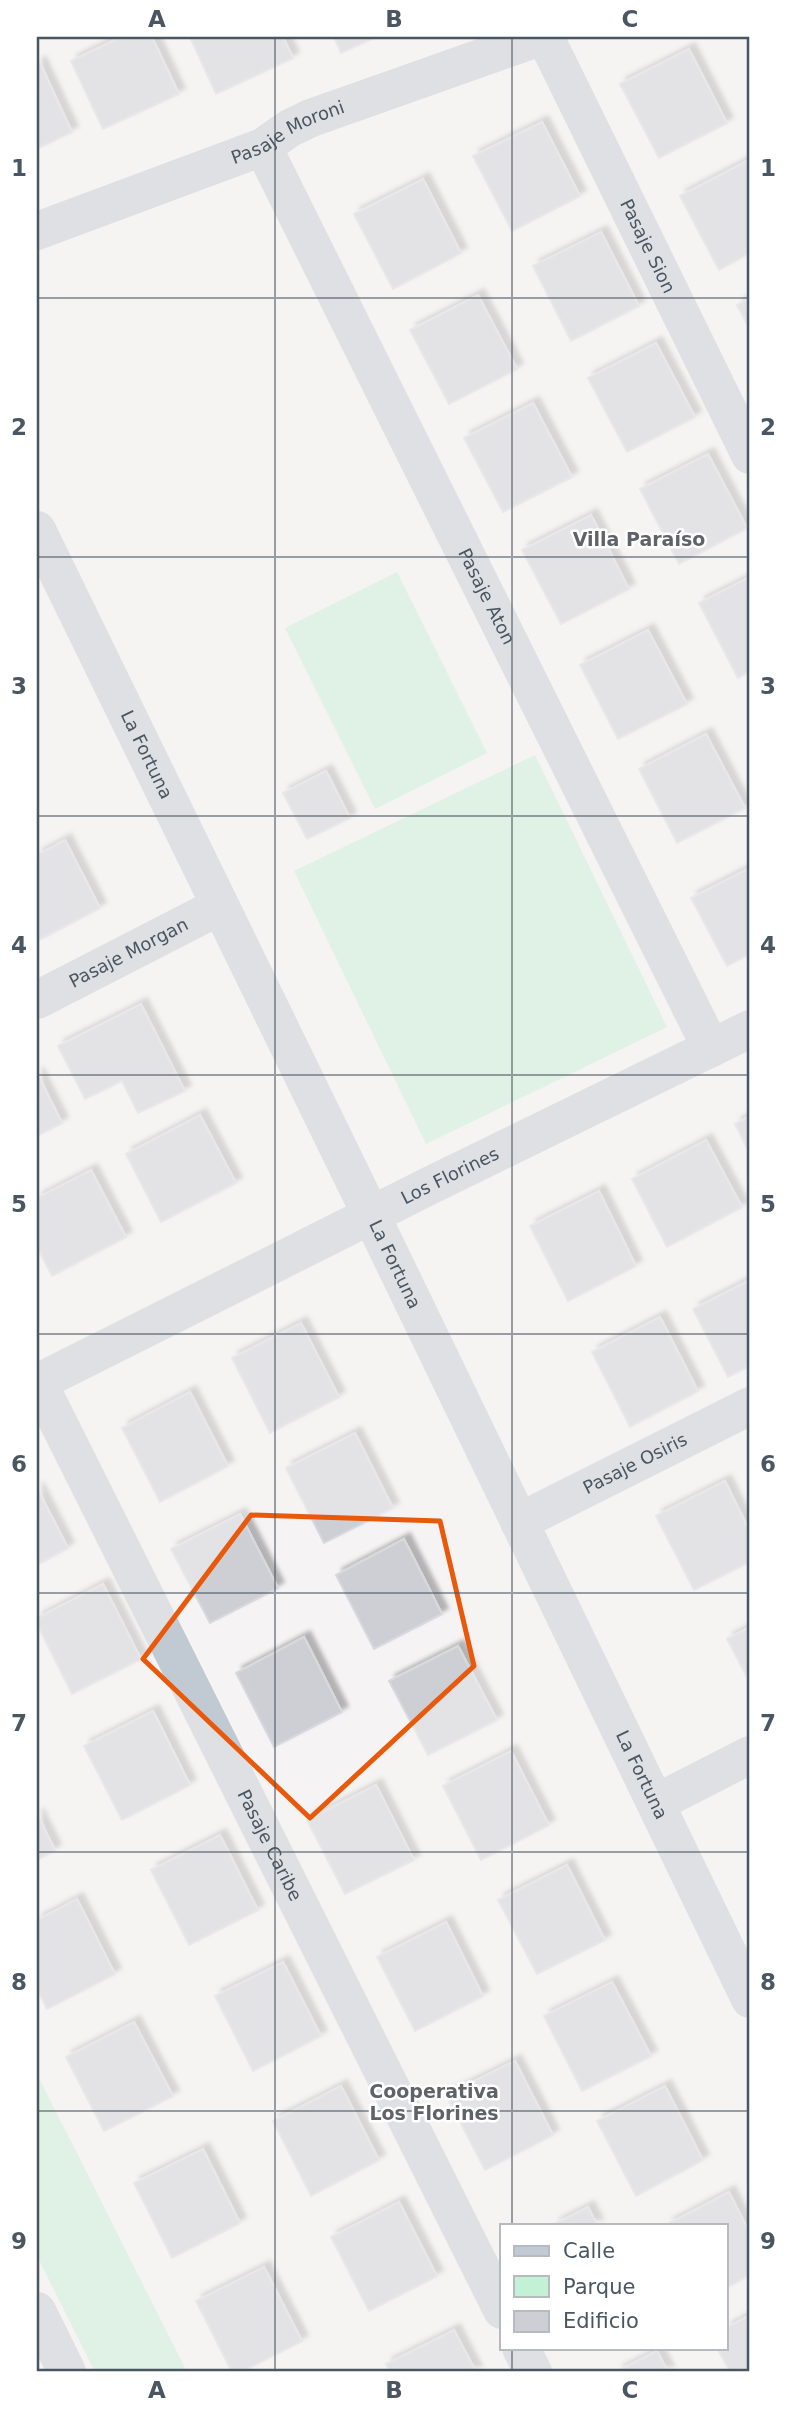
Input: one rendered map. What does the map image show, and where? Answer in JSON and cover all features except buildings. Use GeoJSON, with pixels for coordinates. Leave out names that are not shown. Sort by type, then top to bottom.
{"type":"FeatureCollection","features":[{"type":"Feature","properties":{"kind":"street","name":"Pasaje Moroni"},"geometry":{"type":"LineString","coordinates":[[37,231],[263,147],[290,128],[311,118],[542,37]]}},
{"type":"Feature","properties":{"kind":"street","name":"Pasaje Sion"},"geometry":{"type":"LineString","coordinates":[[542,37],[750,455]]}},
{"type":"Feature","properties":{"kind":"street","name":"Pasaje Aton"},"geometry":{"type":"LineString","coordinates":[[263,147],[711,1048]]}},
{"type":"Feature","properties":{"kind":"street","name":"La Fortuna"},"geometry":{"type":"LineString","coordinates":[[37,530],[750,1999]]}},
{"type":"Feature","properties":{"kind":"street","name":"Pasaje Morgan"},"geometry":{"type":"LineString","coordinates":[[37,1000],[220,906]]}},
{"type":"Feature","properties":{"kind":"street","name":"Los Florines"},"geometry":{"type":"LineString","coordinates":[[37,1382],[750,1029]]}},
{"type":"Feature","properties":{"kind":"street","name":"Pasaje Caribe"},"geometry":{"type":"LineString","coordinates":[[37,1382],[500,2306]]}},
{"type":"Feature","properties":{"kind":"street","name":"Pasaje Osiris"},"geometry":{"type":"LineString","coordinates":[[519,1522],[750,1406]]}},
{"type":"Feature","properties":{"kind":"street"},"geometry":{"type":"LineString","coordinates":[[656,1803],[750,1755]]}},
{"type":"Feature","properties":{"kind":"street"},"geometry":{"type":"LineString","coordinates":[[37,2311],[67,2372]]}},
{"type":"Feature","properties":{"kind":"street"},"geometry":{"type":"LineString","coordinates":[[522,2350],[533,2372]]}},
{"type":"Feature","properties":{"kind":"highlighted area"},"geometry":{"type":"Polygon","coordinates":[[[251,1515],[440,1521],[474,1666],[310,1818],[143,1659],[251,1515]]]}},
{"type":"Feature","properties":{"kind":"green space"},"geometry":{"type":"Polygon","coordinates":[[[397,572],[487,753],[375,809],[285,628],[397,572]]]}},
{"type":"Feature","properties":{"kind":"green space"},"geometry":{"type":"Polygon","coordinates":[[[535,755],[667,1027],[426,1144],[294,871],[535,755]]]}},
{"type":"Feature","properties":{"kind":"green space"},"geometry":{"type":"Polygon","coordinates":[[[37,2074],[187,2372],[95,2372],[37,2256],[37,2074]]]}},
{"type":"Feature","properties":{"kind":"district","name":"Villa Paraíso"},"geometry":{"type":"Point","coordinates":[639,539]}},
{"type":"Feature","properties":{"kind":"district","name":"Cooperativa Los Florines"},"geometry":{"type":"Point","coordinates":[434,2102]}}]}
